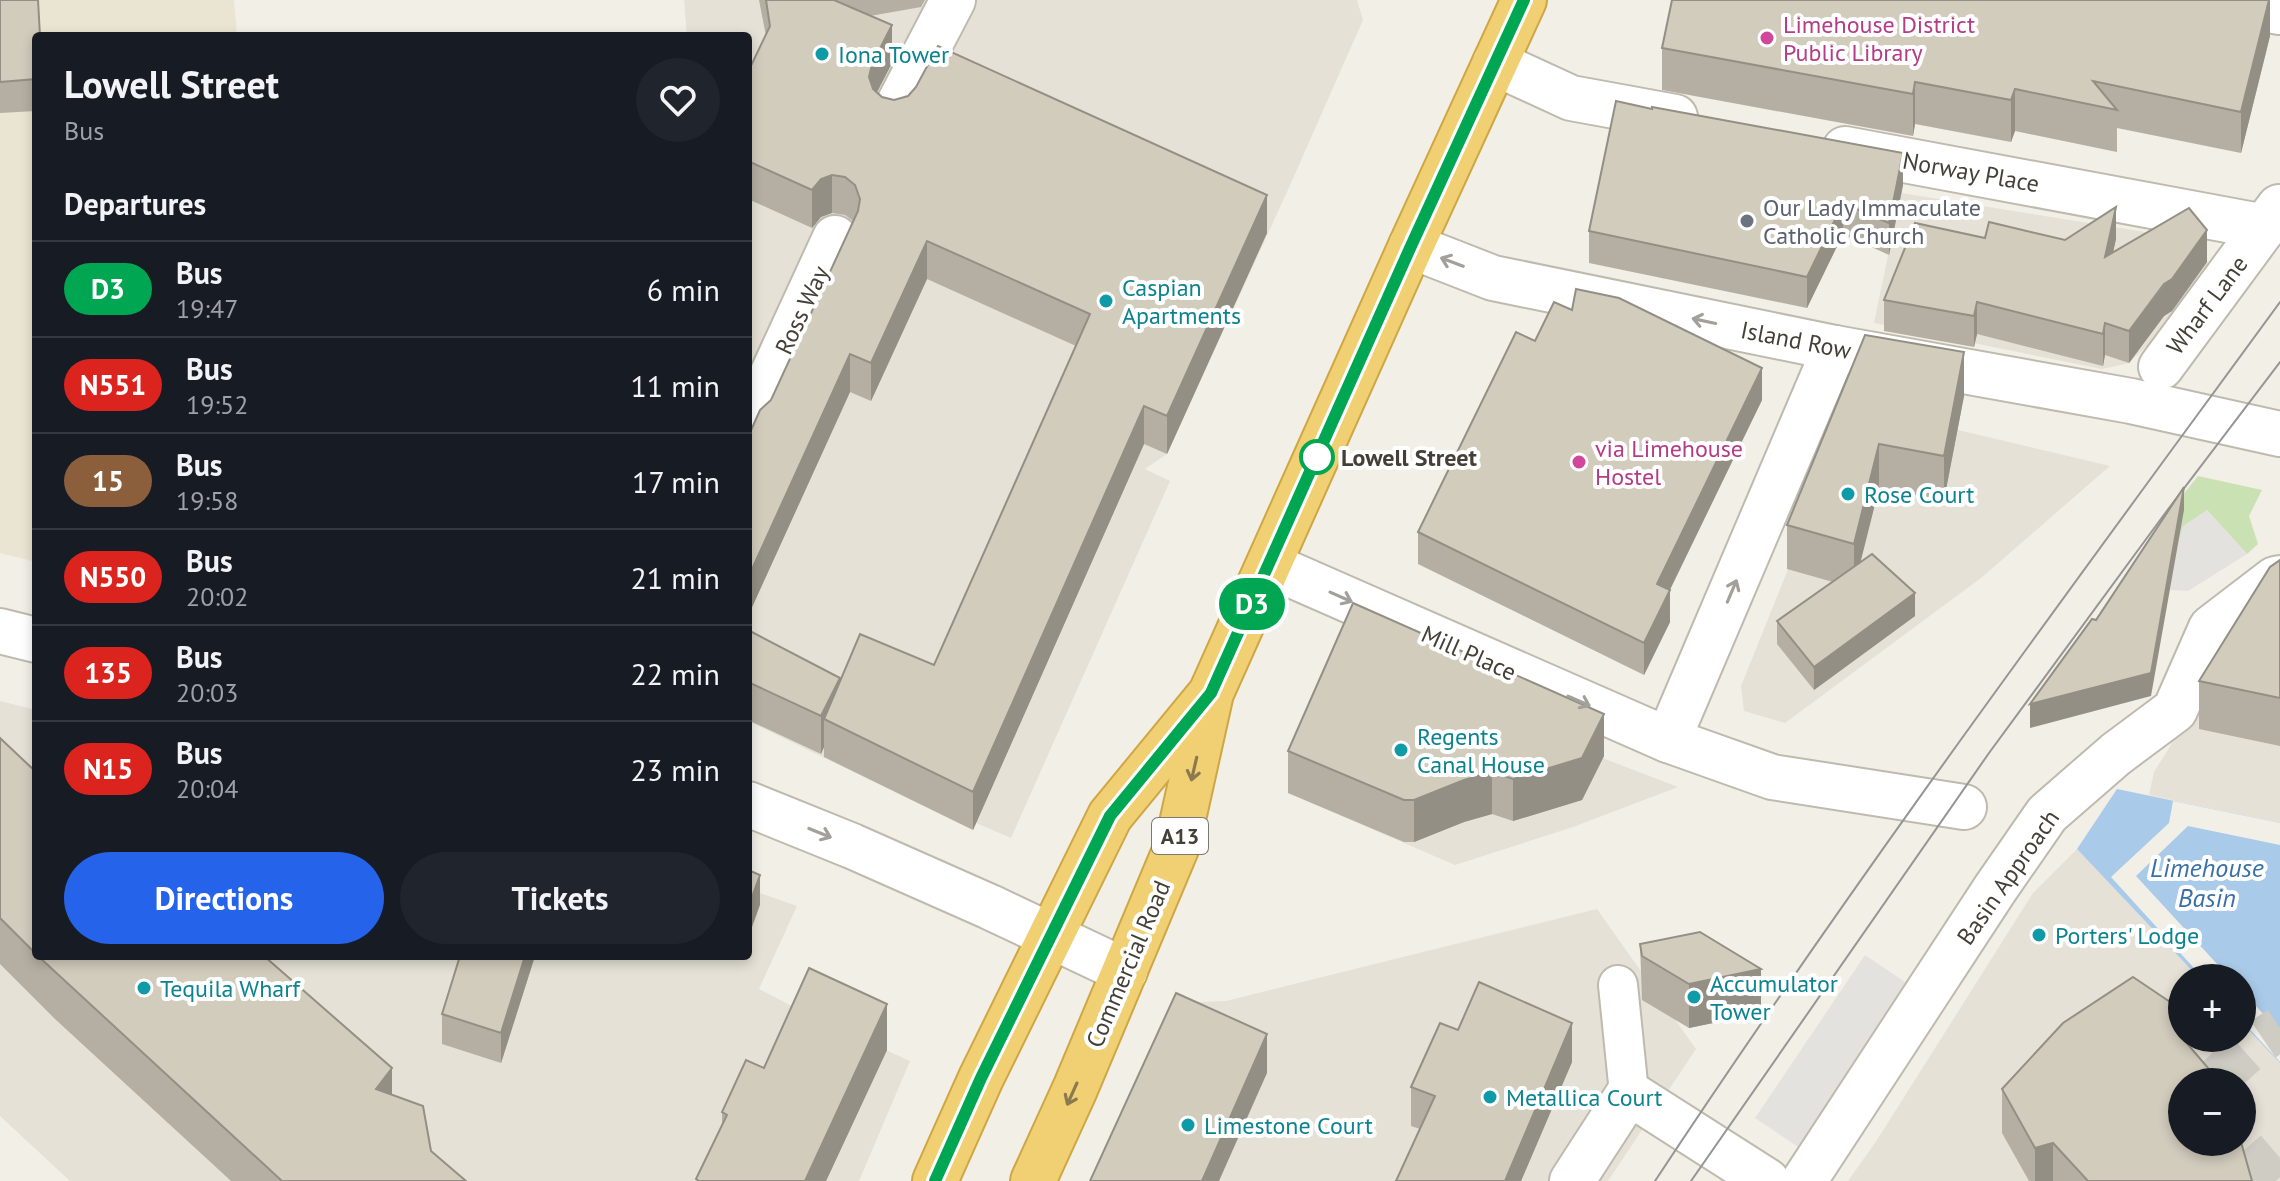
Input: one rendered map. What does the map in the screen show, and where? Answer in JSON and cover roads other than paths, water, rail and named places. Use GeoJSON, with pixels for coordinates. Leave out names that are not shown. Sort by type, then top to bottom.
{"type":"FeatureCollection","features":[{"type":"Feature","properties":{"kind":"highway","name":"Commercial Road"},"geometry":{"type":"LineString","coordinates":[[1033,1181],[1177,846],[1211,693],[1524,0]]}},
{"type":"Feature","properties":{"kind":"highway","name":"Commercial Road"},"geometry":{"type":"LineString","coordinates":[[935,1181],[981,1078],[1110,816],[1211,693]]}},
{"type":"Feature","properties":{"kind":"street"},"geometry":{"type":"LineString","coordinates":[[894,113],[953,0]]}},
{"type":"Feature","properties":{"kind":"street"},"geometry":{"type":"LineString","coordinates":[[2211,0],[2280,12]]}},
{"type":"Feature","properties":{"kind":"street"},"geometry":{"type":"LineString","coordinates":[[1495,63],[1571,98],[1710,124]]}},
{"type":"Feature","properties":{"kind":"street","name":"Norway Place"},"geometry":{"type":"LineString","coordinates":[[1802,141],[2273,216]]}},
{"type":"Feature","properties":{"kind":"street","name":"Wharf Lane"},"geometry":{"type":"LineString","coordinates":[[2161,367],[2273,216]]}},
{"type":"Feature","properties":{"kind":"street","name":"Ross Way"},"geometry":{"type":"LineString","coordinates":[[752,418],[835,238]]}},
{"type":"Feature","properties":{"kind":"street","name":"Island Row"},"geometry":{"type":"LineString","coordinates":[[1411,246],[1493,278],[1835,348],[2131,401],[2280,434]]}},
{"type":"Feature","properties":{"kind":"street"},"geometry":{"type":"LineString","coordinates":[[1668,740],[1835,348]]}},
{"type":"Feature","properties":{"kind":"street","name":"Mill Place"},"geometry":{"type":"LineString","coordinates":[[1269,565],[1668,740],[1772,777],[1964,807]]}},
{"type":"Feature","properties":{"kind":"street","name":"Basin Approach"},"geometry":{"type":"LineString","coordinates":[[1804,1181],[2047,814],[2116,754],[2175,710],[2211,628],[2280,578]]}},
{"type":"Feature","properties":{"kind":"street"},"geometry":{"type":"LineString","coordinates":[[0,631],[32,639]]}},
{"type":"Feature","properties":{"kind":"street"},"geometry":{"type":"LineString","coordinates":[[752,806],[990,907],[1125,971]]}},
{"type":"Feature","properties":{"kind":"street"},"geometry":{"type":"LineString","coordinates":[[1572,1181],[1629,1093],[1767,1181]]}},
{"type":"Feature","properties":{"kind":"lane"},"geometry":{"type":"LineString","coordinates":[[1618,985],[1629,1093]]}},
{"type":"Feature","properties":{"kind":"water","name":"Limehouse Basin"},"geometry":{"type":"Polygon","coordinates":[[[2117,789],[2280,823],[2280,1063],[2256,1038],[2256,964],[2186,964],[2077,849],[2117,789]]]}},
{"type":"Feature","properties":{"kind":"tunnel"},"geometry":{"type":"LineString","coordinates":[[2229,1068],[2280,1028]]}},
{"type":"Feature","properties":{"kind":"tunnel"},"geometry":{"type":"LineString","coordinates":[[2242,1181],[2280,1148]]}},
{"type":"Feature","properties":{"kind":"tram line"},"geometry":{"type":"LineString","coordinates":[[1655,1181],[1884,848],[2280,302]]}},
{"type":"Feature","properties":{"kind":"tram line"},"geometry":{"type":"LineString","coordinates":[[1691,1181],[1989,753],[2280,362]]}},
{"type":"Feature","properties":{"kind":"place","name":"Limehouse District Public Library"},"geometry":{"type":"Point","coordinates":[1767,38]}},
{"type":"Feature","properties":{"kind":"place","name":"Iona Tower"},"geometry":{"type":"Point","coordinates":[822,54]}},
{"type":"Feature","properties":{"kind":"place","name":"Our Lady Immaculate Catholic Church"},"geometry":{"type":"Point","coordinates":[1747,221]}},
{"type":"Feature","properties":{"kind":"place","name":"Caspian Apartments"},"geometry":{"type":"Point","coordinates":[1106,301]}},
{"type":"Feature","properties":{"kind":"place","name":"Lowell Street"},"geometry":{"type":"Point","coordinates":[1317,457]}},
{"type":"Feature","properties":{"kind":"place","name":"via Limehouse Hostel"},"geometry":{"type":"Point","coordinates":[1579,462]}},
{"type":"Feature","properties":{"kind":"place","name":"Rose Court"},"geometry":{"type":"Point","coordinates":[1848,494]}},
{"type":"Feature","properties":{"kind":"place","name":"Regents Canal House"},"geometry":{"type":"Point","coordinates":[1401,750]}},
{"type":"Feature","properties":{"kind":"place","name":"Porters' Lodge"},"geometry":{"type":"Point","coordinates":[2039,935]}},
{"type":"Feature","properties":{"kind":"place","name":"Tequila Wharf"},"geometry":{"type":"Point","coordinates":[144,988]}},
{"type":"Feature","properties":{"kind":"place","name":"Accumulator Tower"},"geometry":{"type":"Point","coordinates":[1694,997]}},
{"type":"Feature","properties":{"kind":"place","name":"Metallica Court"},"geometry":{"type":"Point","coordinates":[1490,1097]}},
{"type":"Feature","properties":{"kind":"place","name":"Limestone Court"},"geometry":{"type":"Point","coordinates":[1188,1125]}}]}
